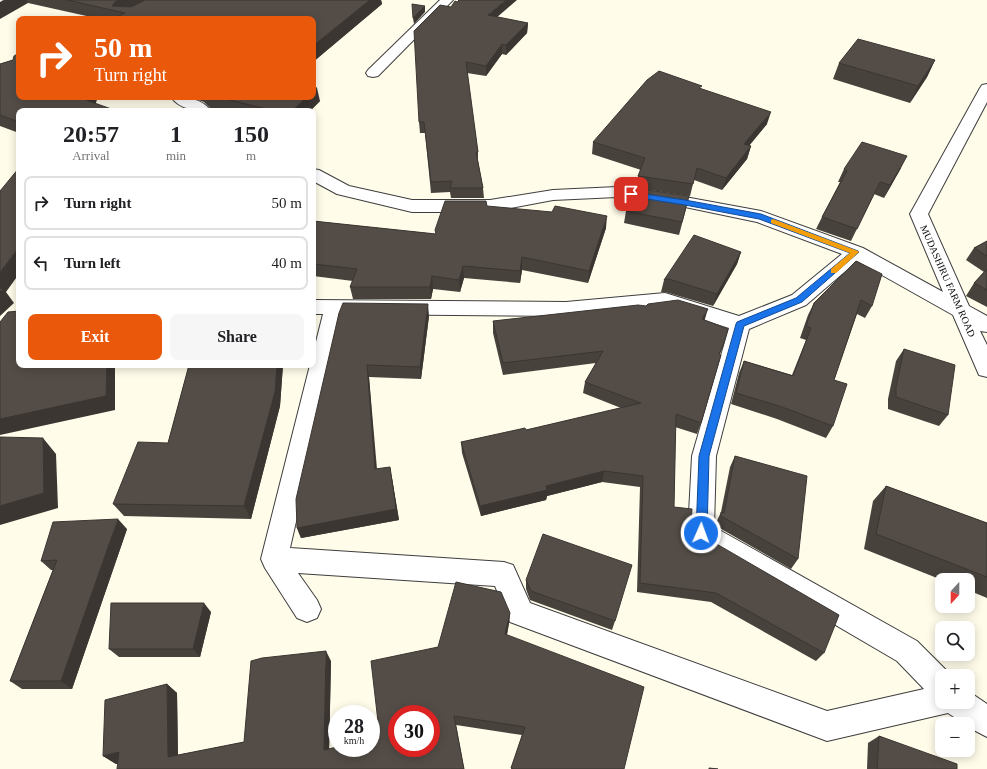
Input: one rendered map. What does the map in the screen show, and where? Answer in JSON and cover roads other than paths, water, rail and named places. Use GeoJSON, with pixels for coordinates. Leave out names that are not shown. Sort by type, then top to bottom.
{"type":"FeatureCollection","features":[{"type":"Feature","properties":{"kind":"street"},"geometry":{"type":"LineString","coordinates":[[373,73],[447,0]]}},
{"type":"Feature","properties":{"kind":"street","name":"MUDASHIRU FARM ROAD"},"geometry":{"type":"LineString","coordinates":[[987,88],[919,214],[964,313],[987,369]]}},
{"type":"Feature","properties":{"kind":"street"},"geometry":{"type":"LineString","coordinates":[[184,100],[198,108]]}},
{"type":"Feature","properties":{"kind":"street"},"geometry":{"type":"LineString","coordinates":[[316,176],[343,190],[412,206],[490,206],[553,195],[617,192],[685,202],[761,217],[856,252],[987,325]]}},
{"type":"Feature","properties":{"kind":"street"},"geometry":{"type":"LineString","coordinates":[[316,347],[324,307],[566,309],[666,300],[740,324],[799,300],[856,252]]}},
{"type":"Feature","properties":{"kind":"street"},"geometry":{"type":"LineString","coordinates":[[740,324],[704,456],[701,533],[908,651],[935,680]]}},
{"type":"Feature","properties":{"kind":"street"},"geometry":{"type":"LineString","coordinates":[[307,609],[274,558],[312,368]]}},
{"type":"Feature","properties":{"kind":"street"},"geometry":{"type":"LineString","coordinates":[[274,558],[504,574],[520,613],[827,726],[935,702]]}},
{"type":"Feature","properties":{"kind":"street"},"geometry":{"type":"LineString","coordinates":[[968,709],[987,722]]}}]}
